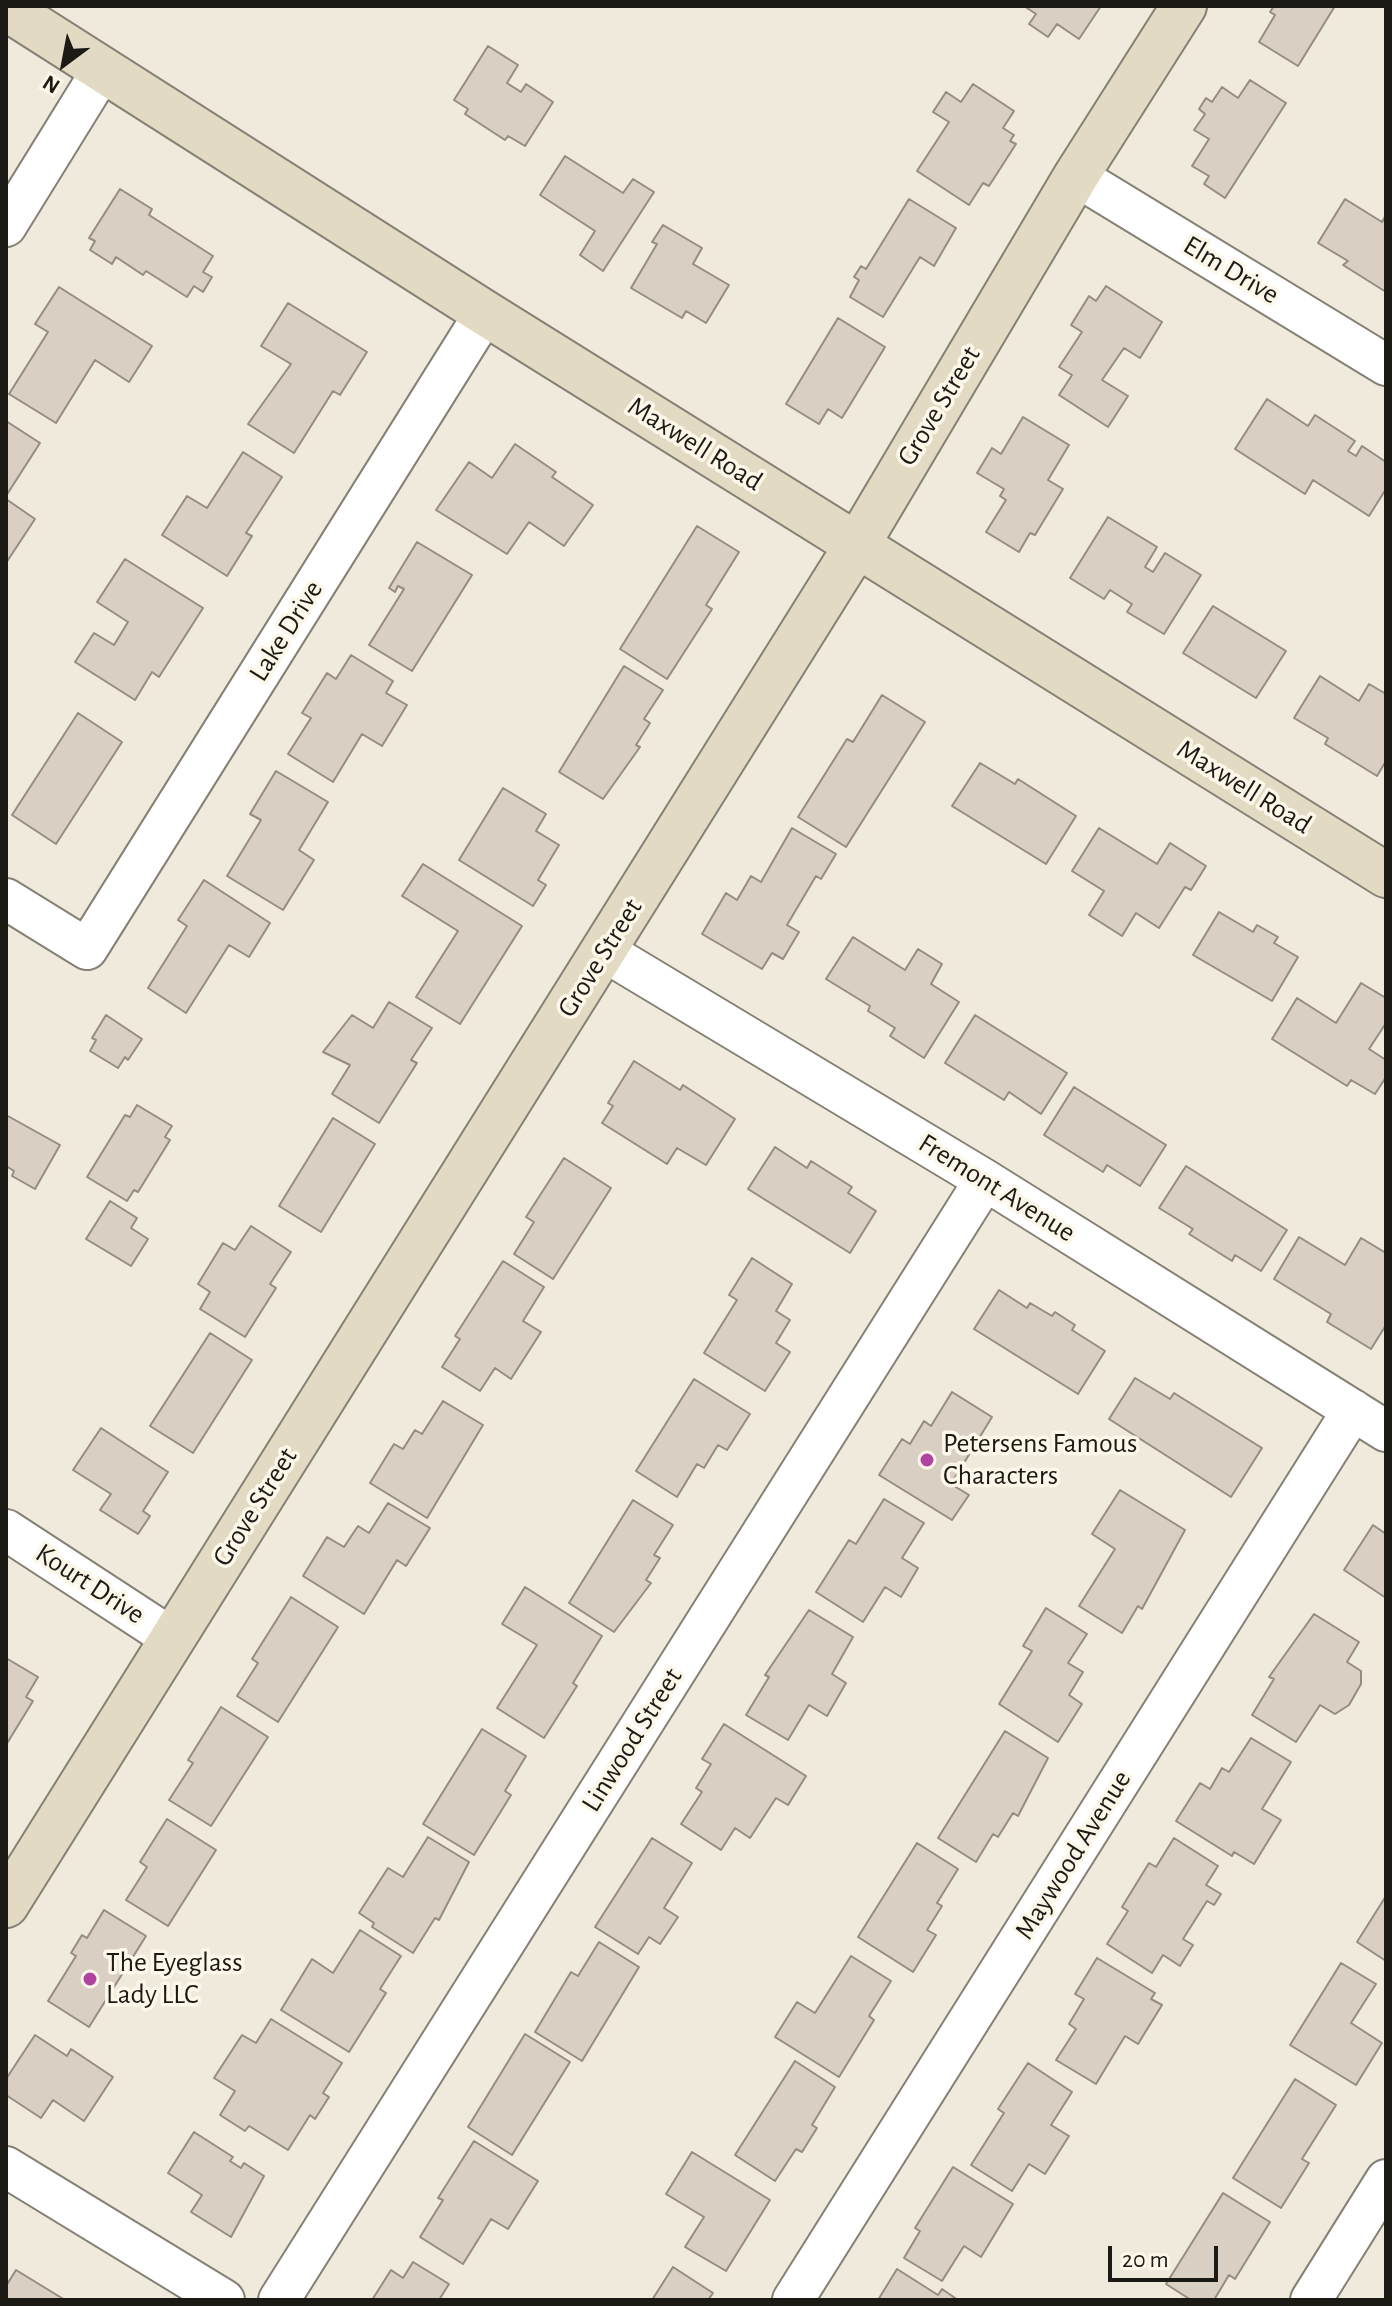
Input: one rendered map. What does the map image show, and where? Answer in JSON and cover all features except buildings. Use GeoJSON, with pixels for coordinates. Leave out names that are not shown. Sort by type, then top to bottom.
{"type":"FeatureCollection","features":[{"type":"Feature","properties":{"kind":"street","name":"Grove Street"},"geometry":{"type":"LineString","coordinates":[[6,1905],[857,545],[1076,176],[1184,6]]}},
{"type":"Feature","properties":{"kind":"street","name":"Maxwell Road"},"geometry":{"type":"LineString","coordinates":[[6,8],[485,313],[1386,875]]}},
{"type":"Feature","properties":{"kind":"street"},"geometry":{"type":"LineString","coordinates":[[6,226],[103,69]]}},
{"type":"Feature","properties":{"kind":"street","name":"Elm Drive"},"geometry":{"type":"LineString","coordinates":[[1076,176],[1386,365]]}},
{"type":"Feature","properties":{"kind":"street","name":"Lake Drive"},"geometry":{"type":"LineString","coordinates":[[6,899],[87,949],[485,313]]}},
{"type":"Feature","properties":{"kind":"street","name":"Fremont Avenue"},"geometry":{"type":"LineString","coordinates":[[604,951],[985,1180],[1370,1420]]}},
{"type":"Feature","properties":{"kind":"street","name":"Linwood Street"},"geometry":{"type":"LineString","coordinates":[[279,2300],[985,1180]]}},
{"type":"Feature","properties":{"kind":"street","name":"Maywood Avenue"},"geometry":{"type":"LineString","coordinates":[[793,2300],[1370,1420]]}},
{"type":"Feature","properties":{"kind":"street","name":"Kourt Drive"},"geometry":{"type":"LineString","coordinates":[[6,1530],[173,1639]]}},
{"type":"Feature","properties":{"kind":"street"},"geometry":{"type":"LineString","coordinates":[[6,2167],[224,2300]]}},
{"type":"Feature","properties":{"kind":"street"},"geometry":{"type":"LineString","coordinates":[[1311,2300],[1386,2180]]}},
{"type":"Feature","properties":{"kind":"place","name":"Petersens Famous Characters"},"geometry":{"type":"Point","coordinates":[927,1460]}},
{"type":"Feature","properties":{"kind":"place","name":"The Eyeglass Lady LLC"},"geometry":{"type":"Point","coordinates":[90,1979]}}]}
